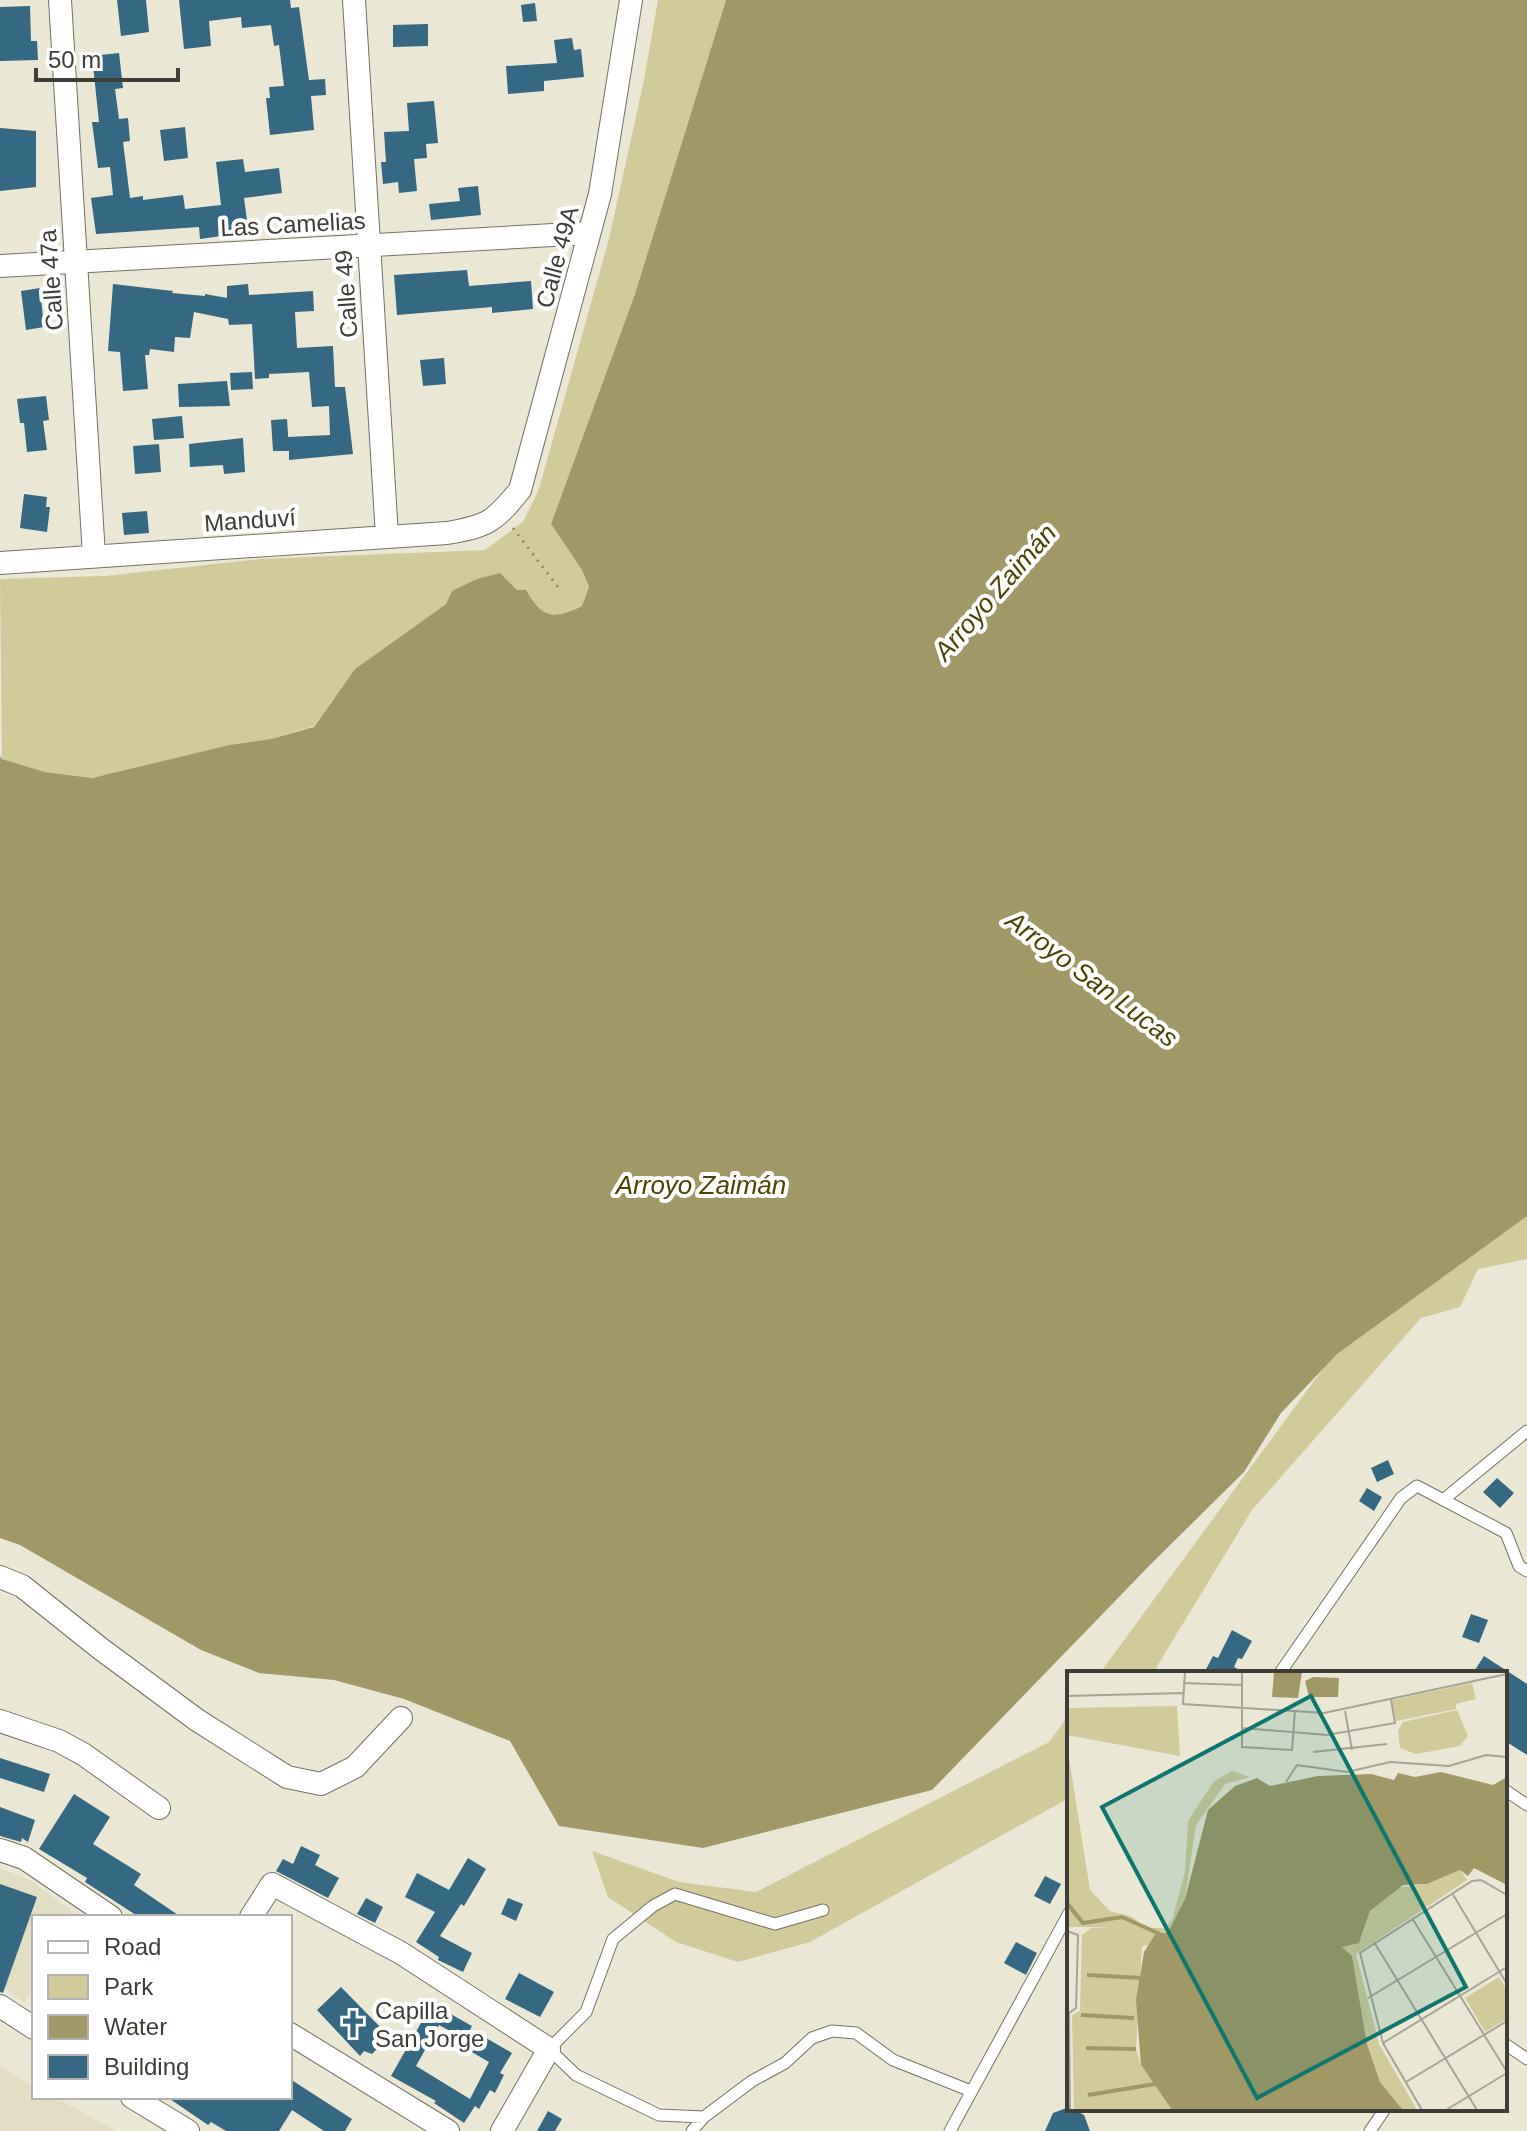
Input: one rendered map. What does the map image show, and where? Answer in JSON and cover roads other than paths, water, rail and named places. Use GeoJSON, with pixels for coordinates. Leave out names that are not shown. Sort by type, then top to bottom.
{"type":"FeatureCollection","features":[{"type":"Feature","properties":{"kind":"street","name":"Calle 47a"},"geometry":{"type":"LineString","coordinates":[[60,0],[94,556]]}},
{"type":"Feature","properties":{"kind":"street","name":"Calle 49"},"geometry":{"type":"LineString","coordinates":[[354,0],[387,536]]}},
{"type":"Feature","properties":{"kind":"street","name":"Calle 49A"},"geometry":{"type":"LineString","coordinates":[[505,520],[520,490],[600,194],[631,0]]}},
{"type":"Feature","properties":{"kind":"street","name":"Las Camelias"},"geometry":{"type":"LineString","coordinates":[[0,266],[589,233]]}},
{"type":"Feature","properties":{"kind":"street","name":"Manduví"},"geometry":{"type":"LineString","coordinates":[[0,563],[447,533],[505,520]]}},
{"type":"Feature","properties":{"kind":"street"},"geometry":{"type":"LineString","coordinates":[[0,1577],[22,1586],[197,1720],[287,1777],[321,1784],[344,1773],[355,1767],[401,1718]]}},
{"type":"Feature","properties":{"kind":"street"},"geometry":{"type":"LineString","coordinates":[[0,1721],[59,1741],[83,1754],[159,1808]]}},
{"type":"Feature","properties":{"kind":"street"},"geometry":{"type":"LineString","coordinates":[[0,1850],[24,1858],[108,1915]]}},
{"type":"Feature","properties":{"kind":"street"},"geometry":{"type":"LineString","coordinates":[[252,1915],[272,1884],[401,1953],[549,2049],[502,2131]]}},
{"type":"Feature","properties":{"kind":"street"},"geometry":{"type":"LineString","coordinates":[[0,2006],[32,2027]]}},
{"type":"Feature","properties":{"kind":"street"},"geometry":{"type":"LineString","coordinates":[[292,2035],[448,2131]]}},
{"type":"Feature","properties":{"kind":"street"},"geometry":{"type":"LineString","coordinates":[[138,2099],[188,2131]]}},
{"type":"Feature","properties":{"kind":"lane"},"geometry":{"type":"LineString","coordinates":[[1443,1500],[1527,1431]]}},
{"type":"Feature","properties":{"kind":"lane"},"geometry":{"type":"LineString","coordinates":[[1281,1671],[1401,1498],[1417,1486],[1506,1533],[1519,1566],[1527,1571]]}},
{"type":"Feature","properties":{"kind":"lane"},"geometry":{"type":"LineString","coordinates":[[1507,1791],[1527,1805]]}},
{"type":"Feature","properties":{"kind":"lane"},"geometry":{"type":"LineString","coordinates":[[704,2117],[659,2115],[576,2075],[549,2049],[586,2012],[613,1939],[653,1906],[675,1894],[775,1924],[823,1910]]}},
{"type":"Feature","properties":{"kind":"lane"},"geometry":{"type":"LineString","coordinates":[[950,2131],[1067,1917]]}},
{"type":"Feature","properties":{"kind":"lane"},"geometry":{"type":"LineString","coordinates":[[692,2131],[704,2117],[752,2081],[785,2063],[812,2038],[832,2031],[856,2033],[893,2060],[971,2091]]}},
{"type":"Feature","properties":{"kind":"lane"},"geometry":{"type":"LineString","coordinates":[[1507,2045],[1527,2059]]}},
{"type":"Feature","properties":{"kind":"lane"},"geometry":{"type":"LineString","coordinates":[[1370,2131],[1384,2111]]}},
{"type":"Feature","properties":{"kind":"water","name":"Arroyo Zaimán"},"geometry":{"type":"Polygon","coordinates":[[[726,0],[1527,0],[1527,1216],[1337,1354],[1281,1413],[1244,1472],[932,1790],[703,1848],[559,1826],[510,1741],[404,1699],[334,1680],[259,1673],[201,1650],[20,1545],[0,1538],[0,756],[45,772],[92,778],[314,727],[355,669],[446,604],[452,591],[477,579],[500,573],[517,590],[526,590],[537,606],[549,614],[582,606],[589,587],[582,570],[551,524],[635,294],[726,0]]]}},
{"type":"Feature","properties":{"kind":"place","name":"Capilla San Jorge"},"geometry":{"type":"Point","coordinates":[353,2024]}},
{"type":"Feature","properties":{"kind":"water label","name":"Arroyo San Lucas"},"geometry":{"type":"Point","coordinates":[1092,979]}}]}
